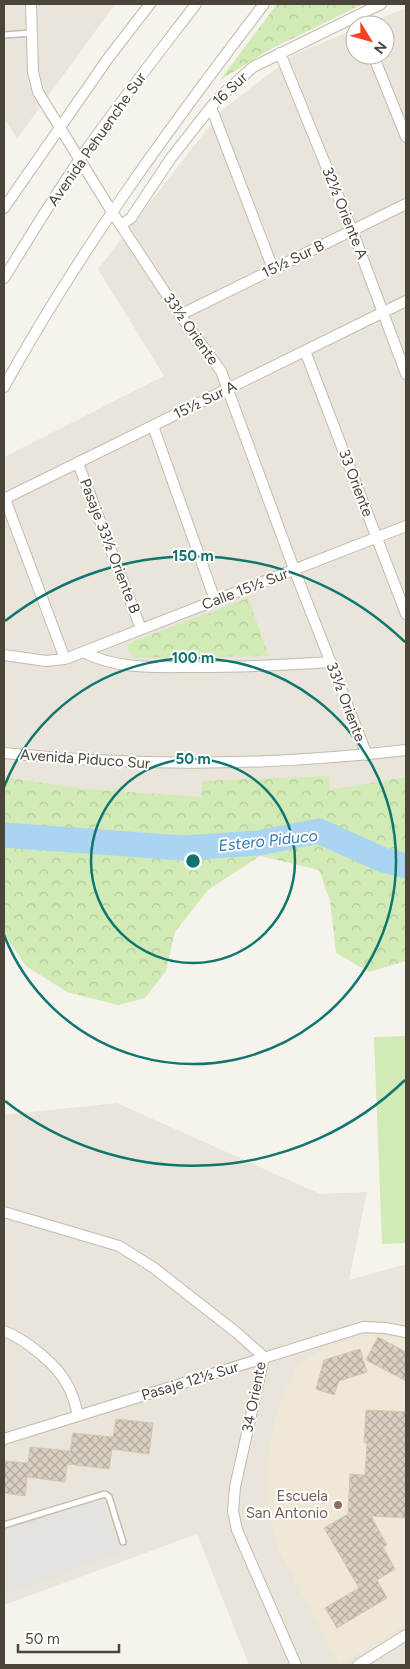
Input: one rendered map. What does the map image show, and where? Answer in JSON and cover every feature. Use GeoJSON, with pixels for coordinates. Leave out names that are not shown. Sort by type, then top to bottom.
{"type":"FeatureCollection","features":[{"type":"Feature","properties":{"kind":"street","name":"33½ Oriente"},"geometry":{"type":"LineString","coordinates":[[31,4],[33,72],[38,92],[112,212],[180,315],[214,360],[220,371],[294,569],[367,755]]}},
{"type":"Feature","properties":{"kind":"street"},"geometry":{"type":"LineString","coordinates":[[4,208],[109,57],[150,4]]}},
{"type":"Feature","properties":{"kind":"street","name":"Avenida Pehuenche Sur"},"geometry":{"type":"LineString","coordinates":[[4,278],[80,160],[132,87],[196,4]]}},
{"type":"Feature","properties":{"kind":"street"},"geometry":{"type":"LineString","coordinates":[[4,387],[78,263],[112,212],[147,161],[264,4]]}},
{"type":"Feature","properties":{"kind":"street","name":"16 Sur"},"geometry":{"type":"LineString","coordinates":[[366,15],[381,4]]}},
{"type":"Feature","properties":{"kind":"street","name":"16 Sur"},"geometry":{"type":"LineString","coordinates":[[121,225],[138,209],[172,158],[211,107],[253,67],[280,53],[345,26]]}},
{"type":"Feature","properties":{"kind":"street","name":"32½ Oriente A"},"geometry":{"type":"LineString","coordinates":[[280,53],[404,361],[406,374]]}},
{"type":"Feature","properties":{"kind":"street"},"geometry":{"type":"LineString","coordinates":[[377,65],[406,137]]}},
{"type":"Feature","properties":{"kind":"street"},"geometry":{"type":"LineString","coordinates":[[211,107],[274,269]]}},
{"type":"Feature","properties":{"kind":"street","name":"15½ Sur B"},"geometry":{"type":"LineString","coordinates":[[180,315],[406,204]]}},
{"type":"Feature","properties":{"kind":"street","name":"15½ Sur A"},"geometry":{"type":"LineString","coordinates":[[5,499],[406,301]]}},
{"type":"Feature","properties":{"kind":"street","name":"33 Oriente"},"geometry":{"type":"LineString","coordinates":[[305,351],[406,614]]}},
{"type":"Feature","properties":{"kind":"street"},"geometry":{"type":"LineString","coordinates":[[153,426],[215,600]]}},
{"type":"Feature","properties":{"kind":"street","name":"Pasaje 33½ Oriente B"},"geometry":{"type":"LineString","coordinates":[[78,463],[141,629]]}},
{"type":"Feature","properties":{"kind":"street"},"geometry":{"type":"LineString","coordinates":[[5,499],[65,659]]}},
{"type":"Feature","properties":{"kind":"street","name":"Calle 15½ Sur"},"geometry":{"type":"LineString","coordinates":[[4,655],[46,661],[65,659],[406,526]]}},
{"type":"Feature","properties":{"kind":"street"},"geometry":{"type":"LineString","coordinates":[[83,652],[108,662],[129,666],[226,667],[331,662]]}},
{"type":"Feature","properties":{"kind":"street","name":"Avenida Piduco Sur"},"geometry":{"type":"LineString","coordinates":[[4,753],[86,760],[176,764],[270,762],[367,755],[406,750]]}},
{"type":"Feature","properties":{"kind":"street","name":"34 Oriente"},"geometry":{"type":"LineString","coordinates":[[4,1212],[119,1246],[154,1268],[237,1333],[264,1358],[234,1487],[233,1511],[238,1530],[296,1665]]}},
{"type":"Feature","properties":{"kind":"street","name":"Pasaje 12½ Sur"},"geometry":{"type":"LineString","coordinates":[[4,1438],[363,1327],[385,1328],[406,1332]]}},
{"type":"Feature","properties":{"kind":"street"},"geometry":{"type":"LineString","coordinates":[[4,1331],[13,1334],[46,1358],[68,1384],[78,1416]]}},
{"type":"Feature","properties":{"kind":"street"},"geometry":{"type":"LineString","coordinates":[[358,1665],[406,1635]]}},
{"type":"Feature","properties":{"kind":"lane"},"geometry":{"type":"LineString","coordinates":[[4,35],[32,33]]}},
{"type":"Feature","properties":{"kind":"lane"},"geometry":{"type":"LineString","coordinates":[[4,1524],[104,1494],[109,1497],[123,1542]]}},
{"type":"Feature","properties":{"kind":"shaded area"},"geometry":{"type":"Polygon","coordinates":[[[4,4],[115,4],[17,139],[4,118],[4,4]]]}},
{"type":"Feature","properties":{"kind":"shaded area"},"geometry":{"type":"Polygon","coordinates":[[[406,8],[406,839],[4,819],[4,457],[164,376],[98,269],[222,110],[295,54],[345,33],[345,65],[395,65],[395,15],[389,15],[406,8]]]}},
{"type":"Feature","properties":{"kind":"shaded area"},"geometry":{"type":"Polygon","coordinates":[[[117,1103],[320,1194],[367,1192],[349,1280],[406,1264],[406,1665],[249,1665],[197,1534],[4,1605],[4,1115],[117,1103]]]}},
{"type":"Feature","properties":{"kind":"shaded area","name":"Escuela San Antonio"},"geometry":{"type":"Polygon","coordinates":[[[365,1337],[406,1338],[406,1625],[339,1665],[278,1548],[273,1531],[268,1496],[268,1457],[275,1419],[281,1400],[298,1365],[323,1349],[336,1344],[365,1337]]]}},
{"type":"Feature","properties":{"kind":"shaded area"},"geometry":{"type":"Polygon","coordinates":[[[101,1497],[122,1552],[4,1596],[4,1530],[101,1497]]]}},
{"type":"Feature","properties":{"kind":"green space"},"geometry":{"type":"Polygon","coordinates":[[[277,4],[363,4],[271,49],[220,80],[277,4]]]}},
{"type":"Feature","properties":{"kind":"green space"},"geometry":{"type":"Polygon","coordinates":[[[248,598],[269,656],[135,658],[130,653],[127,646],[134,641],[248,598]]]}},
{"type":"Feature","properties":{"kind":"green space"},"geometry":{"type":"Polygon","coordinates":[[[329,776],[330,790],[406,777],[406,961],[369,972],[336,953],[330,901],[319,870],[260,856],[208,890],[175,932],[166,971],[145,998],[118,1005],[67,992],[26,966],[4,934],[4,777],[84,789],[201,797],[202,781],[329,776]]]}},
{"type":"Feature","properties":{"kind":"green space"},"geometry":{"type":"Polygon","coordinates":[[[406,1036],[406,1243],[382,1244],[374,1037],[406,1036]]]}},
{"type":"Feature","properties":{"kind":"building"},"geometry":{"type":"Polygon","coordinates":[[[378,1337],[406,1352],[406,1381],[366,1360],[378,1337]]]}},
{"type":"Feature","properties":{"kind":"building"},"geometry":{"type":"Polygon","coordinates":[[[360,1349],[367,1372],[339,1381],[334,1395],[316,1389],[324,1360],[360,1349]]]}},
{"type":"Feature","properties":{"kind":"building"},"geometry":{"type":"Polygon","coordinates":[[[366,1410],[406,1412],[406,1518],[371,1516],[387,1545],[383,1547],[395,1569],[377,1580],[387,1598],[337,1628],[325,1608],[359,1588],[324,1528],[348,1514],[350,1474],[365,1475],[367,1443],[364,1443],[366,1410]]]}},
{"type":"Feature","properties":{"kind":"building"},"geometry":{"type":"Polygon","coordinates":[[[116,1419],[153,1423],[149,1454],[112,1449],[109,1469],[67,1464],[65,1482],[27,1477],[25,1496],[4,1493],[4,1461],[28,1463],[30,1447],[70,1451],[73,1433],[113,1437],[116,1419]]]}},
{"type":"Feature","properties":{"kind":"waterway","name":"Estero Piduco"},"geometry":{"type":"LineString","coordinates":[[4,835],[182,848],[258,843],[319,831],[383,860],[406,866]]}},
{"type":"Feature","properties":{"kind":"place","name":"Escuela San Antonio"},"geometry":{"type":"Point","coordinates":[338,1505]}}]}
